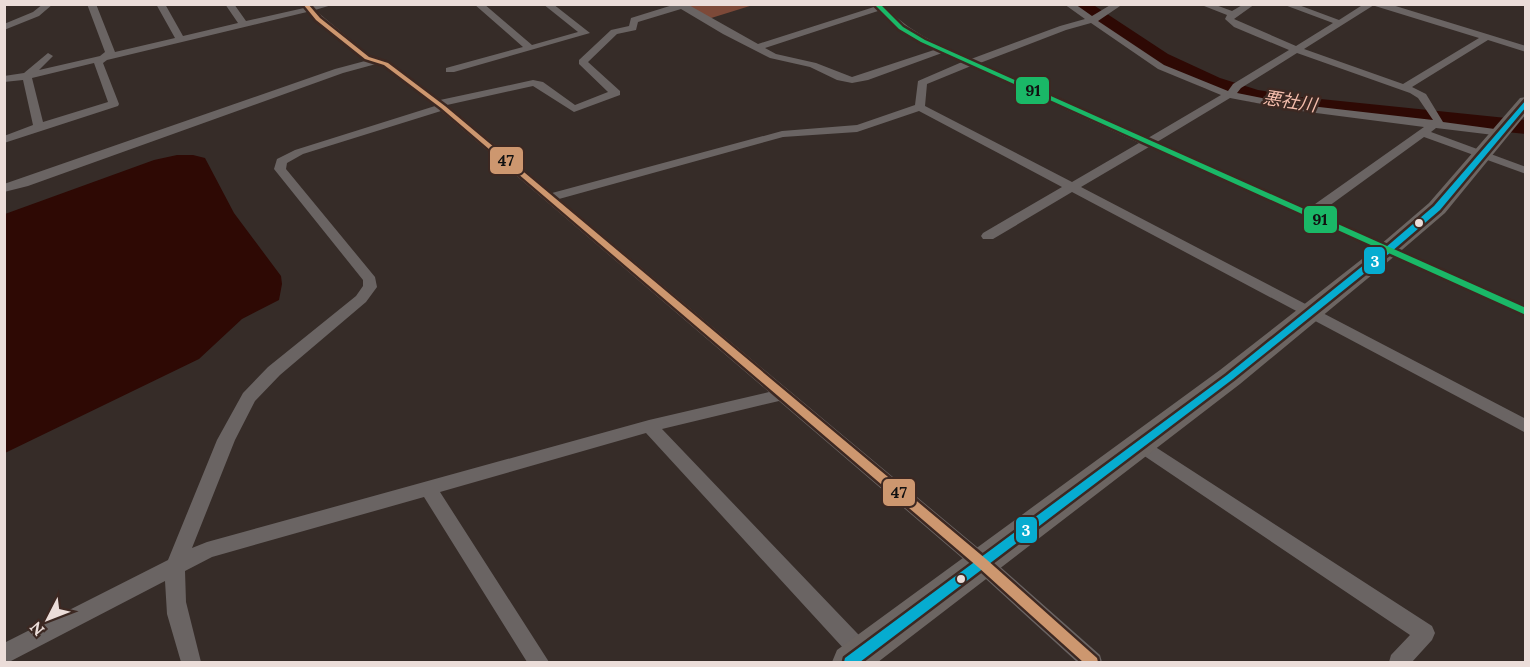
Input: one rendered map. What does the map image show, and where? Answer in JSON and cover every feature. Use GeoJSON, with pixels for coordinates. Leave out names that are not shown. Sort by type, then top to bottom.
{"type":"FeatureCollection","features":[{"type":"Feature","properties":{"kind":"main road"},"geometry":{"type":"LineString","coordinates":[[861,660],[982,563],[1310,313],[1388,250],[1437,208],[1511,121]]}},
{"type":"Feature","properties":{"kind":"street"},"geometry":{"type":"LineString","coordinates":[[4,27],[36,14],[49,4]]}},
{"type":"Feature","properties":{"kind":"street"},"geometry":{"type":"LineString","coordinates":[[4,140],[114,104],[98,62],[110,53],[90,4]]}},
{"type":"Feature","properties":{"kind":"street"},"geometry":{"type":"LineString","coordinates":[[160,4],[181,40]]}},
{"type":"Feature","properties":{"kind":"street"},"geometry":{"type":"LineString","coordinates":[[229,4],[244,25]]}},
{"type":"Feature","properties":{"kind":"street"},"geometry":{"type":"LineString","coordinates":[[4,79],[27,76],[181,40],[308,7],[331,4]]}},
{"type":"Feature","properties":{"kind":"street"},"geometry":{"type":"LineString","coordinates":[[478,4],[530,48]]}},
{"type":"Feature","properties":{"kind":"street"},"geometry":{"type":"LineString","coordinates":[[547,4],[602,45]]}},
{"type":"Feature","properties":{"kind":"street"},"geometry":{"type":"LineString","coordinates":[[1068,4],[1161,67],[1233,91],[1293,107],[1437,119],[1511,121]]}},
{"type":"Feature","properties":{"kind":"street"},"geometry":{"type":"LineString","coordinates":[[920,107],[921,83],[1063,28],[1103,16],[1119,4]]}},
{"type":"Feature","properties":{"kind":"street"},"geometry":{"type":"LineString","coordinates":[[1203,4],[1233,14]]}},
{"type":"Feature","properties":{"kind":"street"},"geometry":{"type":"LineString","coordinates":[[1251,4],[1233,14],[1229,19],[1297,50],[1404,87],[1422,96],[1437,119]]}},
{"type":"Feature","properties":{"kind":"street"},"geometry":{"type":"LineString","coordinates":[[1286,4],[1340,23]]}},
{"type":"Feature","properties":{"kind":"street"},"geometry":{"type":"LineString","coordinates":[[988,236],[1150,143],[1371,4]]}},
{"type":"Feature","properties":{"kind":"street"},"geometry":{"type":"LineString","coordinates":[[1378,4],[1526,49]]}},
{"type":"Feature","properties":{"kind":"street"},"geometry":{"type":"LineString","coordinates":[[191,663],[173,597],[176,564],[226,440],[249,397],[274,371],[361,299],[370,287],[370,280],[280,169],[281,161],[299,152],[441,105],[533,83],[539,84],[574,109],[584,106],[616,93],[598,80],[597,76],[582,62],[614,32],[633,28],[634,20],[680,5],[773,56],[813,65],[841,78],[852,80],[864,78],[942,50]]}},
{"type":"Feature","properties":{"kind":"street"},"geometry":{"type":"LineString","coordinates":[[759,47],[877,6],[900,28],[942,50],[1526,312]]}},
{"type":"Feature","properties":{"kind":"street"},"geometry":{"type":"LineString","coordinates":[[308,7],[318,20],[375,61],[386,64],[441,105],[982,563],[1092,663]]}},
{"type":"Feature","properties":{"kind":"street"},"geometry":{"type":"LineString","coordinates":[[450,70],[585,33]]}},
{"type":"Feature","properties":{"kind":"street"},"geometry":{"type":"LineString","coordinates":[[1404,87],[1487,37]]}},
{"type":"Feature","properties":{"kind":"street"},"geometry":{"type":"LineString","coordinates":[[27,76],[48,56]]}},
{"type":"Feature","properties":{"kind":"street"},"geometry":{"type":"LineString","coordinates":[[4,188],[24,183],[339,71],[375,61]]}},
{"type":"Feature","properties":{"kind":"street"},"geometry":{"type":"LineString","coordinates":[[27,76],[39,127]]}},
{"type":"Feature","properties":{"kind":"street"},"geometry":{"type":"LineString","coordinates":[[550,197],[782,134],[796,131],[853,129],[920,107],[1526,428]]}},
{"type":"Feature","properties":{"kind":"street"},"geometry":{"type":"LineString","coordinates":[[1309,214],[1437,119]]}},
{"type":"Feature","properties":{"kind":"street"},"geometry":{"type":"LineString","coordinates":[[1422,132],[1526,171]]}},
{"type":"Feature","properties":{"kind":"street"},"geometry":{"type":"LineString","coordinates":[[4,654],[207,550],[649,426],[782,394]]}},
{"type":"Feature","properties":{"kind":"street"},"geometry":{"type":"LineString","coordinates":[[649,426],[861,660]]}},
{"type":"Feature","properties":{"kind":"street"},"geometry":{"type":"LineString","coordinates":[[1140,444],[1425,633],[1400,663]]}},
{"type":"Feature","properties":{"kind":"street"},"geometry":{"type":"LineString","coordinates":[[428,488],[539,663]]}},
{"type":"Feature","properties":{"kind":"shaded area"},"geometry":{"type":"Polygon","coordinates":[[[684,5],[753,5],[708,19],[684,5]]]}},
{"type":"Feature","properties":{"kind":"shaded area"},"geometry":{"type":"Polygon","coordinates":[[[177,155],[205,158],[234,213],[281,276],[279,300],[242,319],[199,359],[5,453],[5,214],[154,160],[177,155]]]}},
{"type":"Feature","properties":{"kind":"waterway","name":"悪社川"},"geometry":{"type":"LineString","coordinates":[[1078,4],[1160,59],[1212,83],[1255,96],[1301,104],[1526,127]]}},
{"type":"Feature","properties":{"kind":"transit line","name":"47"},"geometry":{"type":"LineString","coordinates":[[305,4],[318,19],[367,58],[386,64],[443,107],[982,563],[1092,662]]}},
{"type":"Feature","properties":{"kind":"transit line","name":"91"},"geometry":{"type":"LineString","coordinates":[[876,4],[901,28],[923,41],[1526,312]]}},
{"type":"Feature","properties":{"kind":"transit line","name":"3"},"geometry":{"type":"LineString","coordinates":[[850,662],[1230,377],[1388,250],[1437,208],[1526,102]]}}]}
